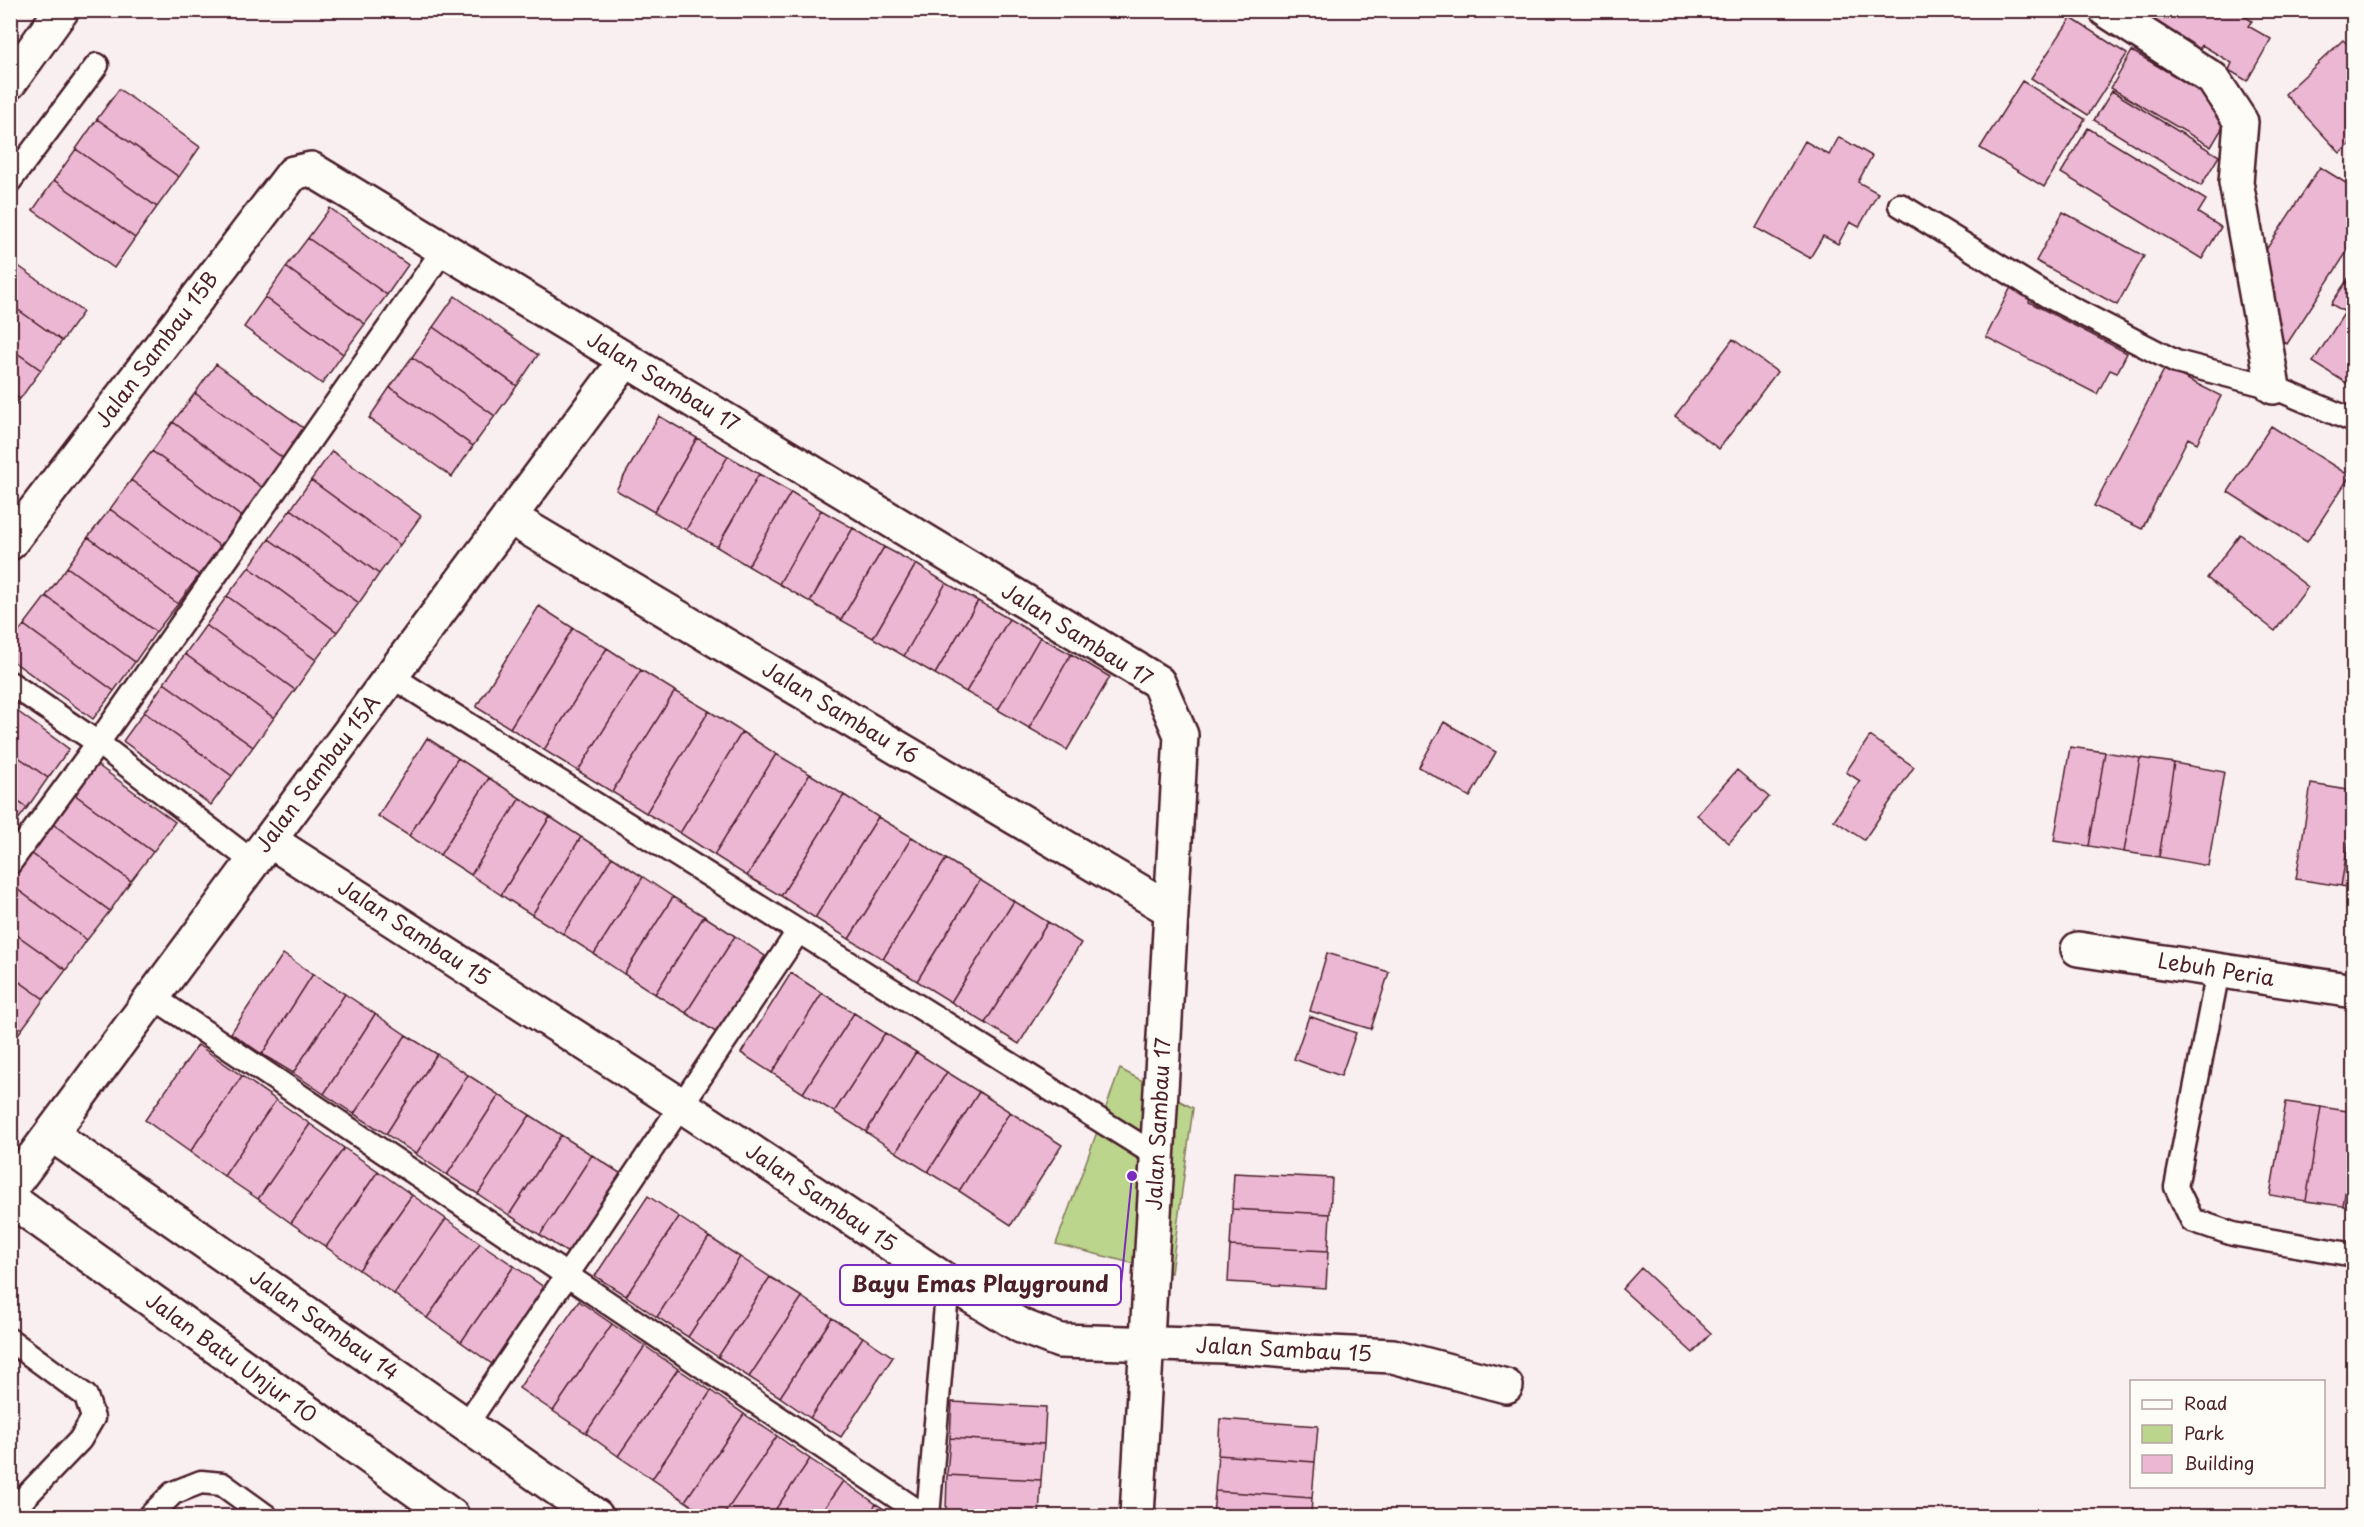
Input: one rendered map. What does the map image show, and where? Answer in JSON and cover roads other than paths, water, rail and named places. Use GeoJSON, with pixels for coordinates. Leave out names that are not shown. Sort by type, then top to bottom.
{"type":"FeatureCollection","features":[{"type":"Feature","properties":{"kind":"street"},"geometry":{"type":"LineString","coordinates":[[10,82],[62,10]]}},
{"type":"Feature","properties":{"kind":"street"},"geometry":{"type":"LineString","coordinates":[[2106,10],[2213,79],[2241,122],[2236,182],[2273,387]]}},
{"type":"Feature","properties":{"kind":"street","name":"Jalan Sambau 17"},"geometry":{"type":"LineString","coordinates":[[311,169],[1158,682],[1181,735],[1137,1516]]}},
{"type":"Feature","properties":{"kind":"street","name":"Jalan Sambau 15B"},"geometry":{"type":"LineString","coordinates":[[10,543],[293,173],[311,169]]}},
{"type":"Feature","properties":{"kind":"street","name":"Jalan Sambau 15A"},"geometry":{"type":"LineString","coordinates":[[10,1189],[626,360]]}},
{"type":"Feature","properties":{"kind":"street","name":"Jalan Sambau 16"},"geometry":{"type":"LineString","coordinates":[[509,517],[1171,910]]}},
{"type":"Feature","properties":{"kind":"street","name":"Jalan Sambau 15"},"geometry":{"type":"LineString","coordinates":[[261,851],[681,1105],[948,1282],[1021,1326],[1060,1341],[1147,1343],[1393,1356],[1506,1386]]}},
{"type":"Feature","properties":{"kind":"street","name":"Lebuh Peria"},"geometry":{"type":"LineString","coordinates":[[2078,949],[2354,991]]}},
{"type":"Feature","properties":{"kind":"street","name":"Jalan Sambau 14"},"geometry":{"type":"LineString","coordinates":[[51,1134],[596,1516]]}},
{"type":"Feature","properties":{"kind":"street","name":"Jalan Batu Unjur 10"},"geometry":{"type":"LineString","coordinates":[[10,1199],[452,1516]]}},
{"type":"Feature","properties":{"kind":"lane"},"geometry":{"type":"LineString","coordinates":[[10,181],[97,65]]}},
{"type":"Feature","properties":{"kind":"lane"},"geometry":{"type":"LineString","coordinates":[[1900,205],[2046,295],[2176,362],[2273,387],[2354,421]]}},
{"type":"Feature","properties":{"kind":"lane"},"geometry":{"type":"LineString","coordinates":[[10,863],[98,743],[444,249]]}},
{"type":"Feature","properties":{"kind":"lane"},"geometry":{"type":"LineString","coordinates":[[392,676],[1157,1156]]}},
{"type":"Feature","properties":{"kind":"lane"},"geometry":{"type":"LineString","coordinates":[[10,683],[261,851]]}},
{"type":"Feature","properties":{"kind":"lane"},"geometry":{"type":"LineString","coordinates":[[466,1425],[798,932]]}},
{"type":"Feature","properties":{"kind":"lane"},"geometry":{"type":"LineString","coordinates":[[2218,971],[2176,1187],[2192,1220],[2233,1234],[2354,1255]]}},
{"type":"Feature","properties":{"kind":"lane"},"geometry":{"type":"LineString","coordinates":[[153,997],[927,1516],[948,1282]]}},
{"type":"Feature","properties":{"kind":"lane"},"geometry":{"type":"LineString","coordinates":[[10,1340],[86,1396],[93,1418],[80,1440],[10,1513]]}},
{"type":"Feature","properties":{"kind":"lane"},"geometry":{"type":"LineString","coordinates":[[150,1516],[172,1493],[201,1482],[222,1484],[266,1516]]}},
{"type":"Feature","properties":{"kind":"place","name":"Bayu Emas Playground"},"geometry":{"type":"Point","coordinates":[1132,1176]}}]}
